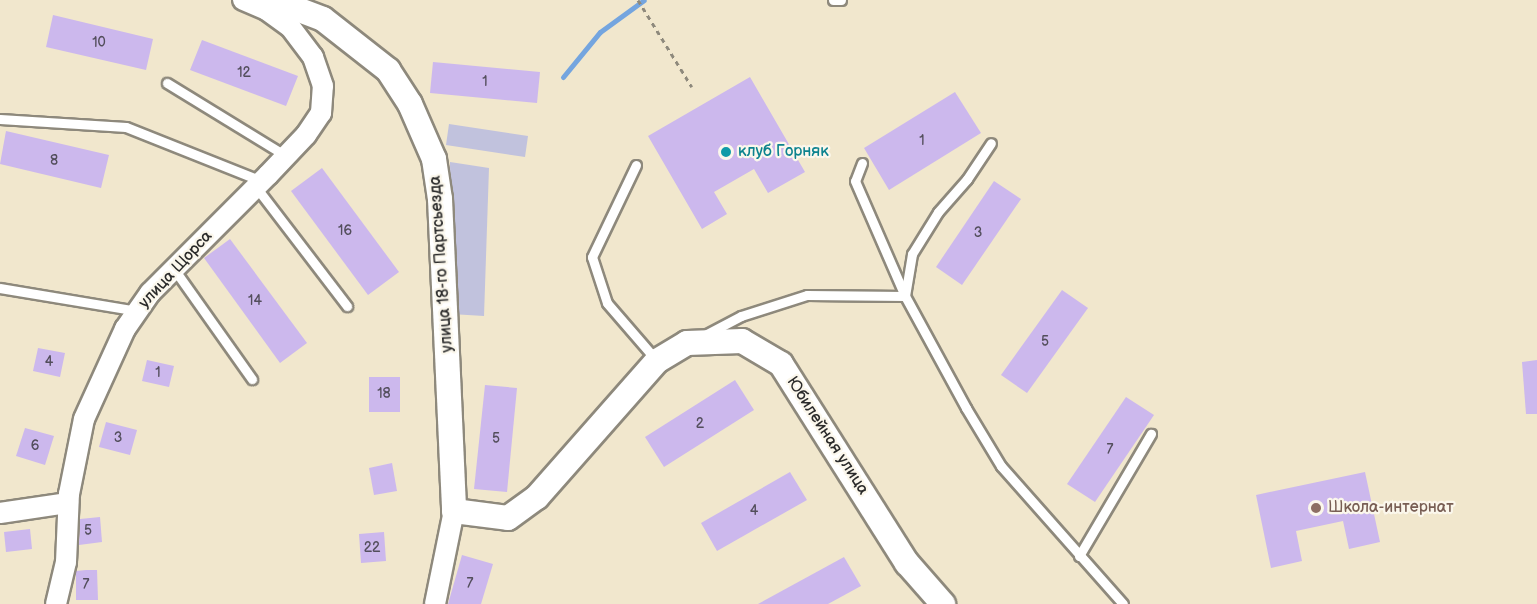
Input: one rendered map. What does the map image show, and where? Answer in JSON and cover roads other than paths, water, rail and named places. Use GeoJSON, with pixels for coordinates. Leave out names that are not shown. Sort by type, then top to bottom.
{"type":"FeatureCollection","features":[{"type":"Feature","properties":{"kind":"street","name":"улица Щорса"},"geometry":{"type":"LineString","coordinates":[[56,604],[66,561],[68,503],[84,419],[125,329],[137,311],[174,269],[286,156],[321,113],[323,86],[313,57],[290,27],[267,10],[243,0]]}},
{"type":"Feature","properties":{"kind":"street","name":"улица 18-го Партсьезда"},"geometry":{"type":"LineString","coordinates":[[273,0],[323,19],[388,70],[410,104],[435,159],[440,199],[454,511],[435,604]]}},
{"type":"Feature","properties":{"kind":"street","name":"Юбилейная улица"},"geometry":{"type":"LineString","coordinates":[[454,511],[508,518],[537,497],[657,361],[687,343],[742,341],[781,364],[907,563],[943,604]]}},
{"type":"Feature","properties":{"kind":"street"},"geometry":{"type":"LineString","coordinates":[[0,513],[68,503]]}},
{"type":"Feature","properties":{"kind":"lane"},"geometry":{"type":"LineString","coordinates":[[833,0],[841,0]]}},
{"type":"Feature","properties":{"kind":"lane"},"geometry":{"type":"LineString","coordinates":[[167,83],[286,156]]}},
{"type":"Feature","properties":{"kind":"lane"},"geometry":{"type":"LineString","coordinates":[[0,119],[126,127],[259,184],[347,306]]}},
{"type":"Feature","properties":{"kind":"lane"},"geometry":{"type":"LineString","coordinates":[[905,296],[912,254],[938,212],[967,179],[990,143]]}},
{"type":"Feature","properties":{"kind":"lane"},"geometry":{"type":"LineString","coordinates":[[862,163],[855,181],[905,296],[1001,466],[1123,604]]}},
{"type":"Feature","properties":{"kind":"lane"},"geometry":{"type":"LineString","coordinates":[[636,165],[592,257],[607,303],[657,361]]}},
{"type":"Feature","properties":{"kind":"lane"},"geometry":{"type":"LineString","coordinates":[[174,269],[252,379]]}},
{"type":"Feature","properties":{"kind":"lane"},"geometry":{"type":"LineString","coordinates":[[0,288],[137,311]]}},
{"type":"Feature","properties":{"kind":"lane"},"geometry":{"type":"LineString","coordinates":[[687,343],[741,316],[807,295],[905,296]]}},
{"type":"Feature","properties":{"kind":"lane"},"geometry":{"type":"LineString","coordinates":[[1079,556],[1151,434]]}},
{"type":"Feature","properties":{"kind":"waterway"},"geometry":{"type":"LineString","coordinates":[[563,77],[600,32],[644,0]]}},
{"type":"Feature","properties":{"kind":"place","name":"клуб Горняк"},"geometry":{"type":"Point","coordinates":[726,152]}},
{"type":"Feature","properties":{"kind":"place","name":"Школа-интернат"},"geometry":{"type":"Point","coordinates":[1316,508]}}]}
